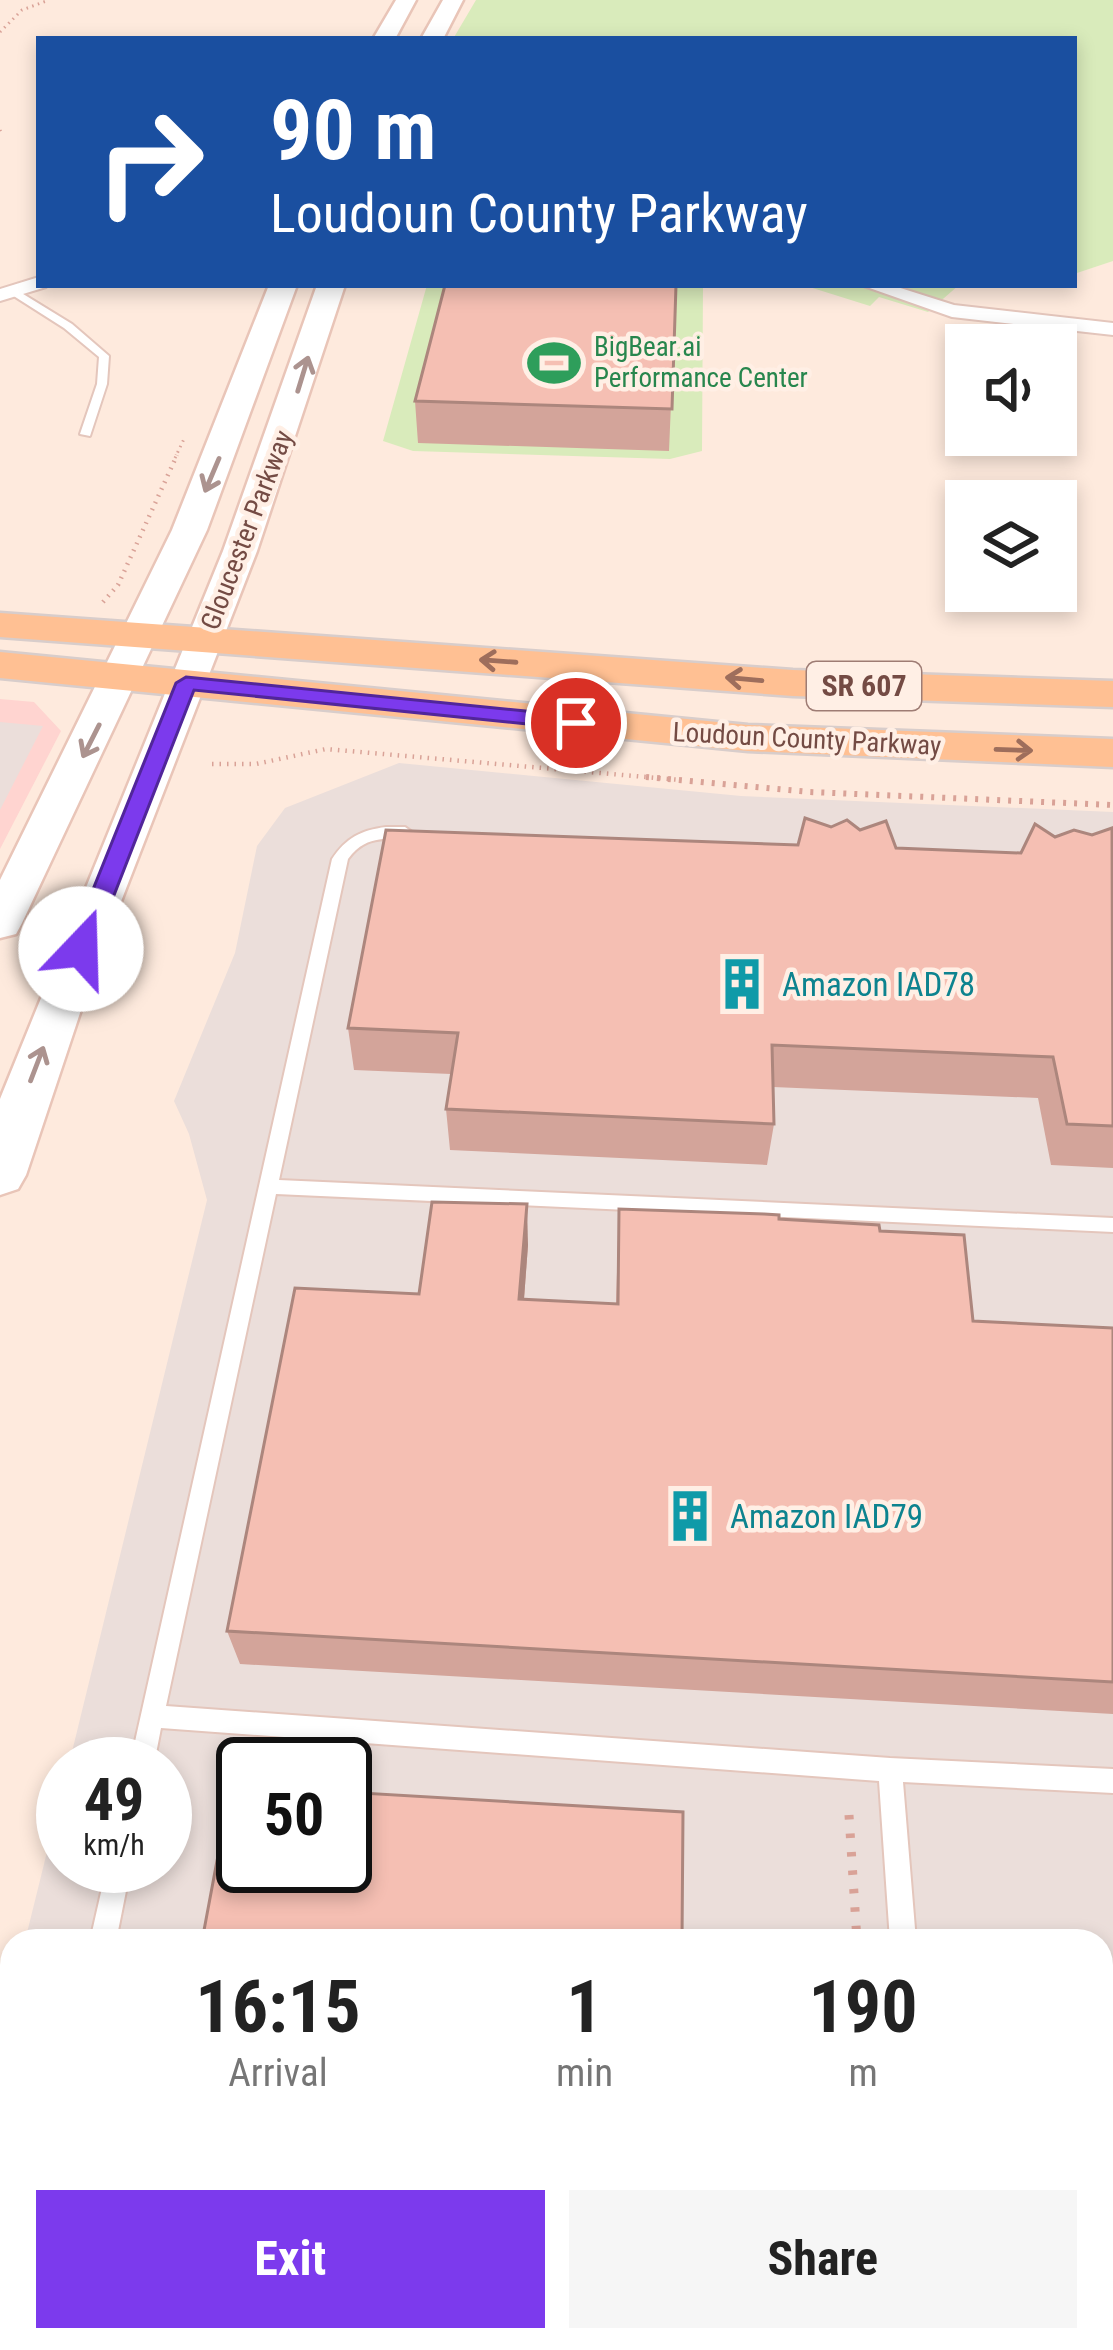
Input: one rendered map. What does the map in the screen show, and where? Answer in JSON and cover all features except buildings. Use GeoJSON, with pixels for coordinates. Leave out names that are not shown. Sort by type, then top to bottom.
{"type":"FeatureCollection","features":[{"type":"Feature","properties":{"kind":"main road"},"geometry":{"type":"LineString","coordinates":[[386,36],[401,8]]}},
{"type":"Feature","properties":{"kind":"main road"},"geometry":{"type":"LineString","coordinates":[[434,36],[448,8]]}},
{"type":"Feature","properties":{"kind":"main road","name":"Gloucester Parkway"},"geometry":{"type":"LineString","coordinates":[[0,923],[143,636],[238,412],[282,288]]}},
{"type":"Feature","properties":{"kind":"main road","name":"Gloucester Parkway"},"geometry":{"type":"LineString","coordinates":[[0,1174],[33,1073],[284,434],[330,288]]}},
{"type":"Feature","properties":{"kind":"main road","name":"Loudoun County Parkway"},"geometry":{"type":"LineString","coordinates":[[0,626],[793,683],[1113,694]]}},
{"type":"Feature","properties":{"kind":"main road","name":"Loudoun County Parkway"},"geometry":{"type":"LineString","coordinates":[[0,665],[748,738],[1113,752]]}},
{"type":"Feature","properties":{"kind":"street"},"geometry":{"type":"LineString","coordinates":[[6,293],[36,284]]}},
{"type":"Feature","properties":{"kind":"street"},"geometry":{"type":"LineString","coordinates":[[880,288],[952,311],[1113,328]]}},
{"type":"Feature","properties":{"kind":"street"},"geometry":{"type":"LineString","coordinates":[[901,288],[1046,323]]}},
{"type":"Feature","properties":{"kind":"lane"},"geometry":{"type":"LineString","coordinates":[[6,293],[68,326],[104,356],[106,372],[88,414],[86,434]]}},
{"type":"Feature","properties":{"kind":"lane"},"geometry":{"type":"LineString","coordinates":[[148,1737],[340,859],[348,844],[383,831],[430,833]]}},
{"type":"Feature","properties":{"kind":"lane"},"geometry":{"type":"LineString","coordinates":[[270,1187],[1113,1225]]}},
{"type":"Feature","properties":{"kind":"lane"},"geometry":{"type":"LineString","coordinates":[[153,1716],[1113,1781]]}},
{"type":"Feature","properties":{"kind":"lane"},"geometry":{"type":"LineString","coordinates":[[890,1769],[902,1929]]}},
{"type":"Feature","properties":{"kind":"lane"},"geometry":{"type":"LineString","coordinates":[[106,1929],[113,1893]]}},
{"type":"Feature","properties":{"kind":"path"},"geometry":{"type":"LineString","coordinates":[[0,32],[22,10],[49,0]]}},
{"type":"Feature","properties":{"kind":"path"},"geometry":{"type":"LineString","coordinates":[[105,608],[102,600],[118,585],[190,427]]}},
{"type":"Feature","properties":{"kind":"path"},"geometry":{"type":"LineString","coordinates":[[212,764],[256,764],[326,749],[810,792],[1113,805]]}},
{"type":"Feature","properties":{"kind":"path"},"geometry":{"type":"LineString","coordinates":[[849,1815],[856,1929]]}},
{"type":"Feature","properties":{"kind":"shaded area"},"geometry":{"type":"Polygon","coordinates":[[[0,699],[34,702],[61,731],[0,849],[0,699]]]}},
{"type":"Feature","properties":{"kind":"shaded area"},"geometry":{"type":"Polygon","coordinates":[[[0,722],[43,726],[0,810],[0,722]]]}},
{"type":"Feature","properties":{"kind":"shaded area"},"geometry":{"type":"Polygon","coordinates":[[[399,763],[741,796],[1113,812],[1113,1929],[28,1929],[37,1893],[192,1893],[192,1737],[76,1737],[207,1200],[189,1134],[174,1101],[235,953],[257,846],[285,808],[399,763]]]}},
{"type":"Feature","properties":{"kind":"green space"},"geometry":{"type":"Polygon","coordinates":[[[476,0],[1113,0],[1113,261],[1077,273],[1077,36],[455,36],[476,0]]]}},
{"type":"Feature","properties":{"kind":"green space","name":"BigBear.ai Performance Center"},"geometry":{"type":"Polygon","coordinates":[[[426,288],[703,288],[702,451],[670,459],[413,451],[383,441],[426,288]]]}},
{"type":"Feature","properties":{"kind":"green space","name":"BigBear.ai Performance Center"},"geometry":{"type":"Polygon","coordinates":[[[813,288],[956,288],[928,312],[879,297],[870,306],[813,288]]]}},
{"type":"Feature","properties":{"kind":"place","name":"BigBear.ai Performance Center"},"geometry":{"type":"Point","coordinates":[554,363]}},
{"type":"Feature","properties":{"kind":"place","name":"Amazon IAD78"},"geometry":{"type":"Point","coordinates":[742,984]}},
{"type":"Feature","properties":{"kind":"place","name":"Amazon IAD79"},"geometry":{"type":"Point","coordinates":[690,1516]}},
{"type":"Feature","properties":{"kind":"route"},"geometry":{"type":"LineString","coordinates":[[81,949],[186,683],[576,723]]}}]}
